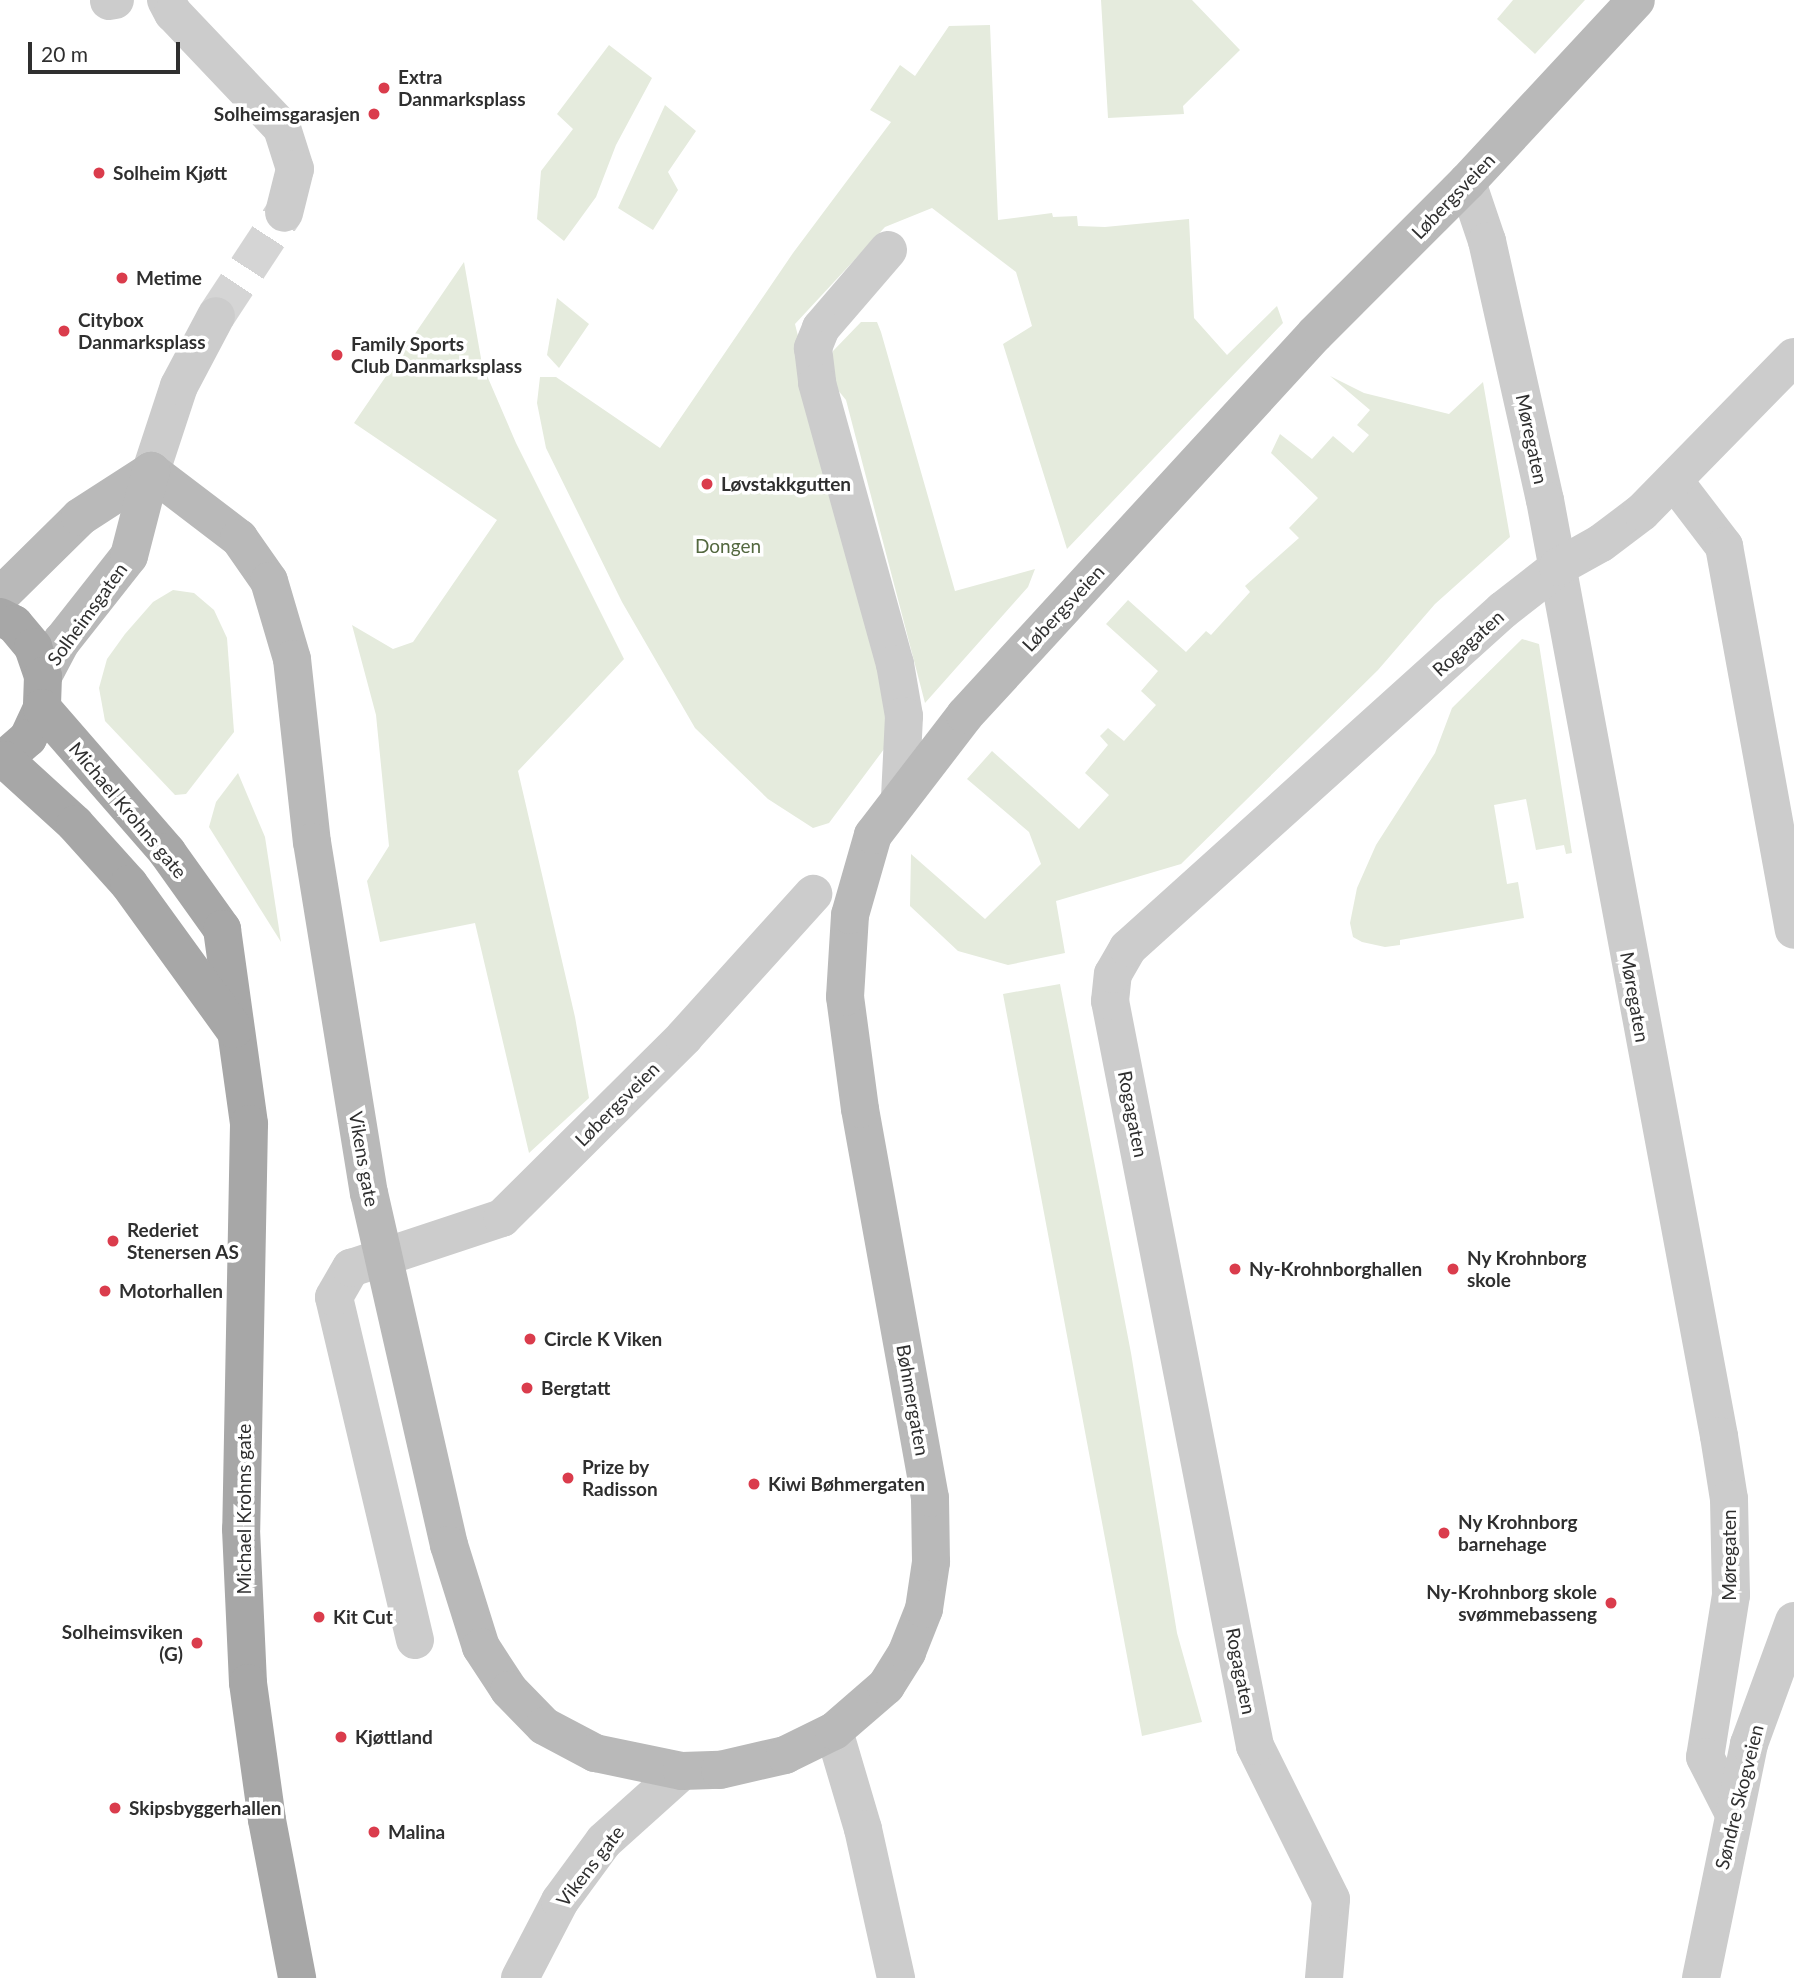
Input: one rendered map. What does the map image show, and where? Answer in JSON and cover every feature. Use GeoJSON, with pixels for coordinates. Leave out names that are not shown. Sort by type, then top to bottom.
{"type":"FeatureCollection","features":[{"type":"Feature","properties":{"kind":"main road","name":"Michael Krohns gate"},"geometry":{"type":"LineString","coordinates":[[0,617],[14,624],[33,647],[42,692],[167,852],[222,929],[239,1036],[249,1124],[241,1529],[248,1683],[267,1820],[297,1978]]}},
{"type":"Feature","properties":{"kind":"main road"},"geometry":{"type":"LineString","coordinates":[[2,761],[28,738],[42,692]]}},
{"type":"Feature","properties":{"kind":"main road","name":"Michael Krohns gate"},"geometry":{"type":"LineString","coordinates":[[2,761],[75,824],[129,884],[239,1036]]}},
{"type":"Feature","properties":{"kind":"street"},"geometry":{"type":"LineString","coordinates":[[166,0],[173,13],[282,128],[295,169],[284,213]]}},
{"type":"Feature","properties":{"kind":"street","name":"Løbergsveien"},"geometry":{"type":"LineString","coordinates":[[900,797],[965,715],[1306,343],[1468,182],[1636,0]]}},
{"type":"Feature","properties":{"kind":"street","name":"Møregaten"},"geometry":{"type":"LineString","coordinates":[[1468,182],[1515,357],[1558,567],[1729,1499],[1731,1595],[1705,1757],[1707,1770],[1732,1810]]}},
{"type":"Feature","properties":{"kind":"street"},"geometry":{"type":"LineString","coordinates":[[888,250],[821,328],[813,348],[817,383],[895,664],[904,716],[900,797]]}},
{"type":"Feature","properties":{"kind":"street","name":"Solheimsgaten"},"geometry":{"type":"LineString","coordinates":[[42,692],[62,641],[129,556],[151,471],[179,386],[216,316]]}},
{"type":"Feature","properties":{"kind":"street","name":"Rogagaten"},"geometry":{"type":"LineString","coordinates":[[1324,1978],[1331,1899],[1255,1746],[1110,1001],[1113,974],[1128,948],[1503,610],[1558,567],[1601,543],[1675,482],[1794,357]]}},
{"type":"Feature","properties":{"kind":"street"},"geometry":{"type":"LineString","coordinates":[[0,596],[80,517],[151,471]]}},
{"type":"Feature","properties":{"kind":"street","name":"Vikens gate"},"geometry":{"type":"LineString","coordinates":[[151,471],[239,538],[269,581],[292,659],[314,855],[369,1193],[449,1545],[481,1647],[509,1690],[544,1726],[595,1753],[682,1771],[752,1765],[785,1755],[834,1731]]}},
{"type":"Feature","properties":{"kind":"street"},"geometry":{"type":"LineString","coordinates":[[1675,482],[1724,545],[1794,930]]}},
{"type":"Feature","properties":{"kind":"street","name":"Bøhmergaten"},"geometry":{"type":"LineString","coordinates":[[834,1731],[886,1686],[907,1652],[924,1609],[931,1562],[930,1498],[860,1109],[845,997],[850,915],[858,877],[873,835],[900,797]]}},
{"type":"Feature","properties":{"kind":"street","name":"Løbergsveien"},"geometry":{"type":"LineString","coordinates":[[415,1640],[334,1297],[351,1268],[502,1218],[684,1037],[813,894]]}},
{"type":"Feature","properties":{"kind":"street","name":"Søndre Skogveien"},"geometry":{"type":"LineString","coordinates":[[1701,1978],[1732,1810],[1749,1744],[1794,1621]]}},
{"type":"Feature","properties":{"kind":"street"},"geometry":{"type":"LineString","coordinates":[[834,1731],[863,1829],[896,1978]]}},
{"type":"Feature","properties":{"kind":"street","name":"Vikens gate"},"geometry":{"type":"LineString","coordinates":[[520,1978],[560,1901],[604,1841],[682,1771]]}},
{"type":"Feature","properties":{"kind":"green space"},"geometry":{"type":"Polygon","coordinates":[[[1101,0],[1192,0],[1240,50],[1183,106],[1184,114],[1108,118],[1101,0]]]}},
{"type":"Feature","properties":{"kind":"green space"},"geometry":{"type":"Polygon","coordinates":[[[1513,0],[1585,0],[1535,54],[1497,19],[1513,0]]]}},
{"type":"Feature","properties":{"kind":"green space","name":"Dongen"},"geometry":{"type":"Polygon","coordinates":[[[990,25],[998,220],[1052,213],[1053,217],[1077,216],[1078,226],[1105,227],[1189,219],[1194,318],[1227,355],[1277,306],[1283,323],[1067,549],[1003,344],[1032,326],[1016,272],[932,208],[885,227],[795,324],[873,638],[890,741],[829,823],[813,828],[768,799],[695,728],[622,602],[546,448],[537,403],[540,377],[556,377],[660,448],[793,253],[891,122],[870,110],[900,65],[915,76],[949,26],[990,25]]]}},
{"type":"Feature","properties":{"kind":"green space"},"geometry":{"type":"Polygon","coordinates":[[[609,45],[652,78],[616,145],[596,197],[564,241],[537,219],[541,171],[573,129],[557,114],[609,45]]]}},
{"type":"Feature","properties":{"kind":"green space"},"geometry":{"type":"Polygon","coordinates":[[[665,105],[696,131],[668,172],[678,190],[653,230],[618,208],[665,105]]]}},
{"type":"Feature","properties":{"kind":"green space"},"geometry":{"type":"Polygon","coordinates":[[[464,262],[482,364],[516,443],[624,659],[518,771],[575,1017],[589,1098],[529,1153],[475,923],[380,942],[367,881],[389,846],[376,715],[352,625],[393,649],[413,642],[497,520],[354,423],[464,262]]]}},
{"type":"Feature","properties":{"kind":"green space"},"geometry":{"type":"Polygon","coordinates":[[[557,298],[589,324],[559,368],[547,355],[557,298]]]}},
{"type":"Feature","properties":{"kind":"green space"},"geometry":{"type":"Polygon","coordinates":[[[861,322],[877,322],[881,332],[955,591],[1035,569],[1028,587],[925,703],[846,400],[833,384],[829,366],[833,351],[861,322]]]}},
{"type":"Feature","properties":{"kind":"green space"},"geometry":{"type":"Polygon","coordinates":[[[1330,376],[1364,393],[1449,414],[1483,382],[1510,537],[1435,604],[1378,670],[1181,864],[1056,901],[1065,953],[1008,965],[958,951],[910,906],[911,854],[985,919],[1041,864],[1029,832],[967,779],[992,751],[1079,829],[1109,795],[1085,773],[1108,745],[1100,736],[1108,728],[1124,741],[1156,705],[1141,691],[1158,671],[1106,624],[1128,600],[1186,652],[1206,631],[1211,635],[1250,592],[1245,586],[1299,538],[1289,528],[1318,498],[1271,453],[1280,434],[1312,459],[1333,436],[1353,453],[1369,435],[1357,425],[1370,410],[1330,376]]]}},
{"type":"Feature","properties":{"kind":"green space"},"geometry":{"type":"Polygon","coordinates":[[[173,590],[194,593],[214,610],[227,638],[234,732],[186,794],[175,795],[105,721],[99,688],[107,659],[125,634],[153,602],[173,590]]]}},
{"type":"Feature","properties":{"kind":"green space"},"geometry":{"type":"Polygon","coordinates":[[[1522,639],[1539,644],[1572,853],[1566,854],[1564,845],[1536,850],[1526,799],[1494,805],[1507,884],[1518,882],[1524,918],[1400,940],[1400,945],[1385,947],[1362,942],[1353,937],[1350,923],[1357,888],[1376,845],[1435,753],[1452,708],[1522,639]]]}},
{"type":"Feature","properties":{"kind":"green space"},"geometry":{"type":"Polygon","coordinates":[[[238,773],[265,837],[281,942],[209,827],[216,802],[238,773]]]}},
{"type":"Feature","properties":{"kind":"green space"},"geometry":{"type":"Polygon","coordinates":[[[1060,984],[1131,1353],[1177,1633],[1202,1722],[1142,1736],[1003,994],[1060,984]]]}},
{"type":"Feature","properties":{"kind":"tunnel"},"geometry":{"type":"LineString","coordinates":[[216,316],[284,213]]}},
{"type":"Feature","properties":{"kind":"place","name":"Extra Danmarksplass"},"geometry":{"type":"Point","coordinates":[384,88]}},
{"type":"Feature","properties":{"kind":"place","name":"Solheimsgarasjen"},"geometry":{"type":"Point","coordinates":[374,114]}},
{"type":"Feature","properties":{"kind":"place","name":"Solheim Kjøtt"},"geometry":{"type":"Point","coordinates":[99,173]}},
{"type":"Feature","properties":{"kind":"place","name":"Metime"},"geometry":{"type":"Point","coordinates":[122,278]}},
{"type":"Feature","properties":{"kind":"place","name":"Citybox Danmarksplass"},"geometry":{"type":"Point","coordinates":[64,331]}},
{"type":"Feature","properties":{"kind":"place","name":"Family Sports Club Danmarksplass"},"geometry":{"type":"Point","coordinates":[337,355]}},
{"type":"Feature","properties":{"kind":"place","name":"Løvstakkgutten"},"geometry":{"type":"Point","coordinates":[707,484]}},
{"type":"Feature","properties":{"kind":"place","name":"Rederiet Stenersen AS"},"geometry":{"type":"Point","coordinates":[113,1241]}},
{"type":"Feature","properties":{"kind":"place","name":"Ny-Krohnborghallen"},"geometry":{"type":"Point","coordinates":[1235,1269]}},
{"type":"Feature","properties":{"kind":"place","name":"Ny Krohnborg skole"},"geometry":{"type":"Point","coordinates":[1453,1269]}},
{"type":"Feature","properties":{"kind":"place","name":"Motorhallen"},"geometry":{"type":"Point","coordinates":[105,1291]}},
{"type":"Feature","properties":{"kind":"place","name":"Circle K Viken"},"geometry":{"type":"Point","coordinates":[530,1339]}},
{"type":"Feature","properties":{"kind":"place","name":"Bergtatt"},"geometry":{"type":"Point","coordinates":[527,1388]}},
{"type":"Feature","properties":{"kind":"place","name":"Prize by Radisson"},"geometry":{"type":"Point","coordinates":[568,1478]}},
{"type":"Feature","properties":{"kind":"place","name":"Kiwi Bøhmergaten"},"geometry":{"type":"Point","coordinates":[754,1484]}},
{"type":"Feature","properties":{"kind":"place","name":"Ny Krohnborg barnehage"},"geometry":{"type":"Point","coordinates":[1444,1533]}},
{"type":"Feature","properties":{"kind":"place","name":"Ny-Krohnborg skole svømmebasseng"},"geometry":{"type":"Point","coordinates":[1611,1603]}},
{"type":"Feature","properties":{"kind":"place","name":"Kit Cut"},"geometry":{"type":"Point","coordinates":[319,1617]}},
{"type":"Feature","properties":{"kind":"place","name":"Solheimsviken (G)"},"geometry":{"type":"Point","coordinates":[197,1643]}},
{"type":"Feature","properties":{"kind":"place","name":"Kjøttland"},"geometry":{"type":"Point","coordinates":[341,1737]}},
{"type":"Feature","properties":{"kind":"place","name":"Skipsbyggerhallen"},"geometry":{"type":"Point","coordinates":[115,1808]}},
{"type":"Feature","properties":{"kind":"place","name":"Malina"},"geometry":{"type":"Point","coordinates":[374,1832]}}]}
